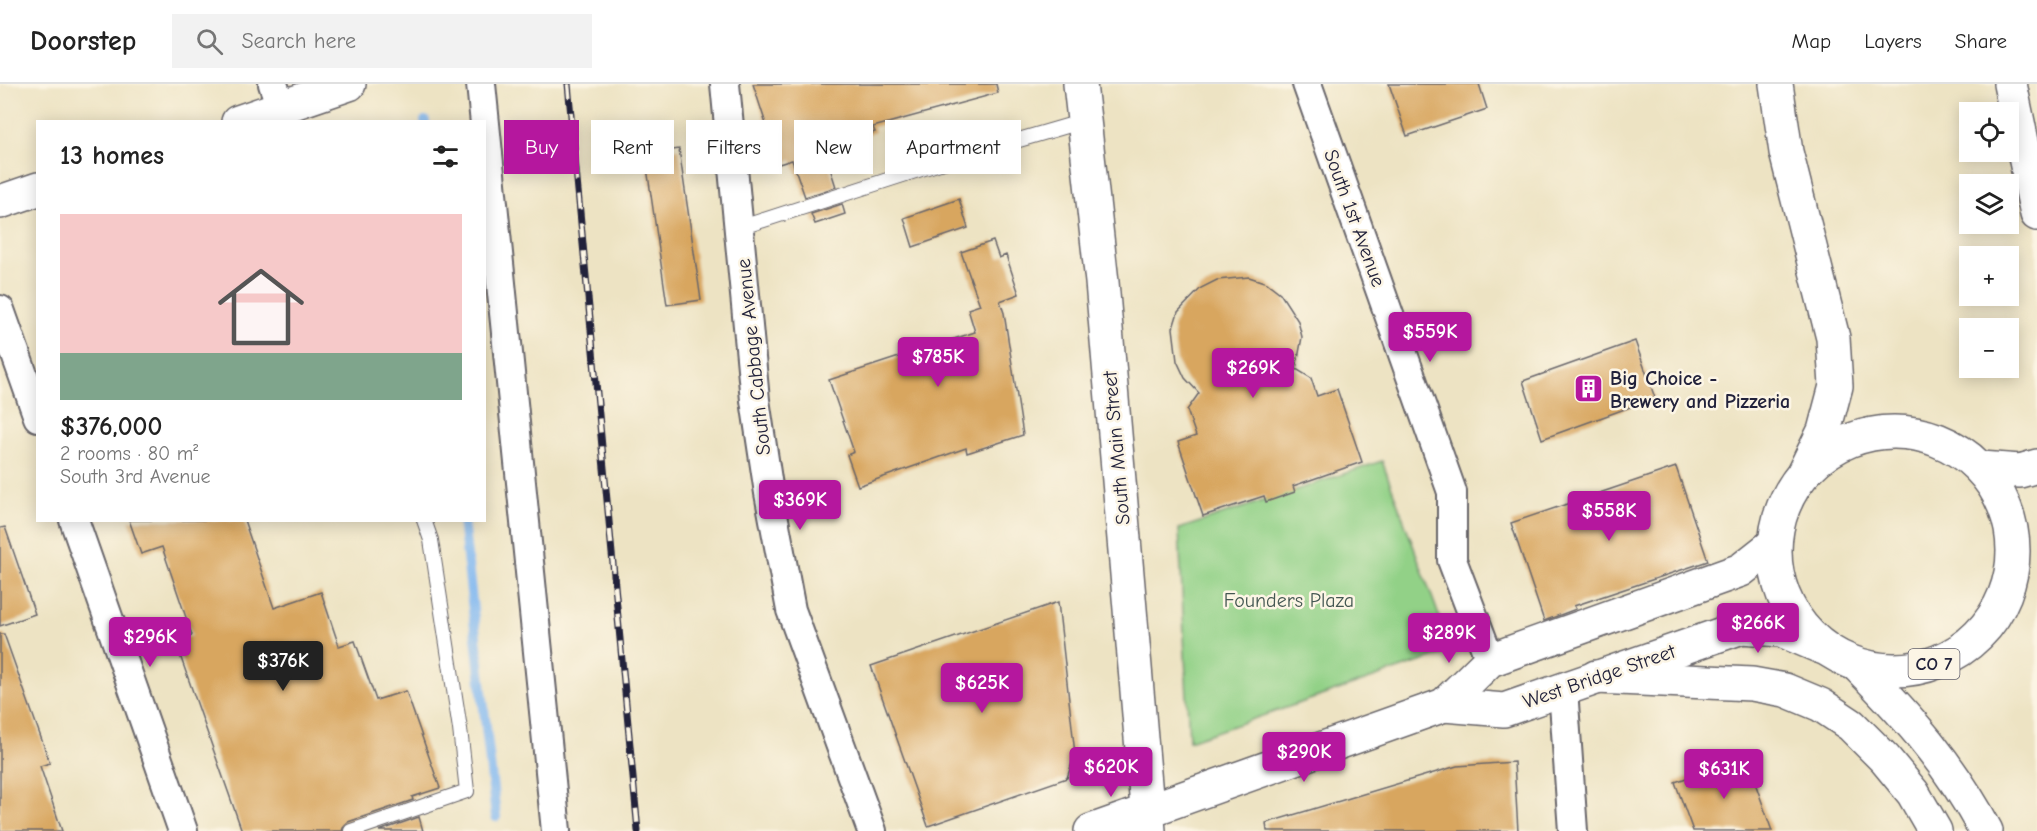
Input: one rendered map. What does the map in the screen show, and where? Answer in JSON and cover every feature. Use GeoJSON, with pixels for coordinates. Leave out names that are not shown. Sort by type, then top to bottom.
{"type":"FeatureCollection","features":[{"type":"Feature","properties":{"kind":"main road"},"geometry":{"type":"LineString","coordinates":[[243,120],[276,106],[349,84]]}},
{"type":"Feature","properties":{"kind":"main road","name":"South Main Street"},"geometry":{"type":"LineString","coordinates":[[1080,84],[1102,282],[1148,822]]}},
{"type":"Feature","properties":{"kind":"main road"},"geometry":{"type":"LineString","coordinates":[[1776,84],[1786,152],[1833,338],[1836,386],[1824,431],[1804,472],[1783,506],[1774,544],[1778,583],[1795,618],[1821,647]]}},
{"type":"Feature","properties":{"kind":"main road"},"geometry":{"type":"LineString","coordinates":[[2010,84],[2037,213]]}},
{"type":"Feature","properties":{"kind":"main road"},"geometry":{"type":"LineString","coordinates":[[0,202],[36,190]]}},
{"type":"Feature","properties":{"kind":"main road"},"geometry":{"type":"LineString","coordinates":[[1804,472],[1834,447],[1872,433],[1912,432],[1949,444],[1981,468],[2004,501],[2014,540],[2011,579]]}},
{"type":"Feature","properties":{"kind":"main road"},"geometry":{"type":"LineString","coordinates":[[1981,468],[2020,471],[2037,466]]}},
{"type":"Feature","properties":{"kind":"main road","name":"West Bridge Street"},"geometry":{"type":"LineString","coordinates":[[1091,831],[1148,822],[1444,705],[1490,660],[1740,570],[1774,544]]}},
{"type":"Feature","properties":{"kind":"main road","name":"CO 7"},"geometry":{"type":"LineString","coordinates":[[1821,647],[1857,665],[1896,671],[1934,664],[1969,645],[1996,615],[2011,579],[2037,555]]}},
{"type":"Feature","properties":{"kind":"main road","name":"West Bridge Street"},"geometry":{"type":"LineString","coordinates":[[1444,705],[1503,710],[1742,627],[1781,630],[1821,647]]}},
{"type":"Feature","properties":{"kind":"main road"},"geometry":{"type":"LineString","coordinates":[[1857,665],[1903,712],[1944,762],[1986,831]]}},
{"type":"Feature","properties":{"kind":"main road"},"geometry":{"type":"LineString","coordinates":[[1596,677],[1752,684],[1785,690],[1821,705],[1851,726],[1885,759],[1913,793],[1935,831]]}},
{"type":"Feature","properties":{"kind":"street"},"geometry":{"type":"LineString","coordinates":[[481,84],[485,120]]}},
{"type":"Feature","properties":{"kind":"street","name":"South Cabbage Avenue"},"geometry":{"type":"LineString","coordinates":[[725,84],[755,400],[769,493],[791,610],[872,831]]}},
{"type":"Feature","properties":{"kind":"street","name":"South 1st Avenue"},"geometry":{"type":"LineString","coordinates":[[1307,84],[1452,492],[1452,560],[1490,660]]}},
{"type":"Feature","properties":{"kind":"street"},"geometry":{"type":"LineString","coordinates":[[486,134],[556,831]]}},
{"type":"Feature","properties":{"kind":"street"},"geometry":{"type":"LineString","coordinates":[[0,310],[36,411]]}},
{"type":"Feature","properties":{"kind":"street"},"geometry":{"type":"LineString","coordinates":[[75,522],[183,831]]}},
{"type":"Feature","properties":{"kind":"street"},"geometry":{"type":"LineString","coordinates":[[1563,689],[1574,831]]}},
{"type":"Feature","properties":{"kind":"lane"},"geometry":{"type":"LineString","coordinates":[[739,228],[940,163],[1084,122]]}},
{"type":"Feature","properties":{"kind":"lane"},"geometry":{"type":"LineString","coordinates":[[351,831],[467,791],[460,729],[433,552],[425,522]]}},
{"type":"Feature","properties":{"kind":"green space","name":"Founders Plaza"},"geometry":{"type":"Polygon","coordinates":[[[1382,461],[1452,651],[1189,741],[1179,529],[1382,461]]]}},
{"type":"Feature","properties":{"kind":"building"},"geometry":{"type":"Polygon","coordinates":[[[753,84],[996,84],[998,93],[899,120],[885,120],[885,124],[873,127],[873,120],[794,120],[794,166],[792,160],[782,163],[782,120],[765,120],[753,84]]]}},
{"type":"Feature","properties":{"kind":"building"},"geometry":{"type":"Polygon","coordinates":[[[1389,84],[1479,84],[1487,109],[1407,136],[1389,84]]]}},
{"type":"Feature","properties":{"kind":"building"},"geometry":{"type":"Polygon","coordinates":[[[679,149],[701,300],[667,305],[648,174],[674,174],[674,150],[679,149]]]}},
{"type":"Feature","properties":{"kind":"building"},"geometry":{"type":"Polygon","coordinates":[[[797,174],[832,174],[836,187],[805,197],[797,174]]]}},
{"type":"Feature","properties":{"kind":"building"},"geometry":{"type":"Polygon","coordinates":[[[959,199],[968,228],[913,247],[904,218],[959,199]]]}},
{"type":"Feature","properties":{"kind":"building"},"geometry":{"type":"Polygon","coordinates":[[[842,204],[845,214],[815,224],[811,214],[842,204]]]}},
{"type":"Feature","properties":{"kind":"building"},"geometry":{"type":"Polygon","coordinates":[[[993,241],[999,258],[1006,255],[1019,294],[1000,301],[1004,313],[1023,435],[967,453],[966,448],[858,486],[847,455],[854,452],[829,380],[975,332],[968,309],[980,305],[961,252],[993,241]]]}},
{"type":"Feature","properties":{"kind":"building"},"geometry":{"type":"Polygon","coordinates":[[[1249,277],[1267,283],[1280,293],[1298,321],[1302,337],[1296,369],[1311,378],[1317,396],[1337,389],[1362,462],[1293,486],[1295,492],[1266,502],[1264,496],[1203,516],[1178,442],[1196,436],[1187,410],[1199,393],[1185,378],[1177,361],[1173,328],[1178,312],[1201,288],[1217,280],[1249,277]]]}},
{"type":"Feature","properties":{"kind":"building","name":"Big Choice - Brewery and Pizzeria"},"geometry":{"type":"Polygon","coordinates":[[[1635,341],[1655,398],[1542,439],[1523,381],[1635,341]]]}},
{"type":"Feature","properties":{"kind":"building"},"geometry":{"type":"Polygon","coordinates":[[[1676,467],[1708,561],[1574,606],[1576,609],[1544,621],[1511,523],[1676,467]]]}},
{"type":"Feature","properties":{"kind":"building"},"geometry":{"type":"Polygon","coordinates":[[[130,522],[245,522],[274,608],[321,592],[339,646],[355,641],[376,700],[406,691],[440,788],[412,797],[413,800],[348,822],[342,831],[242,831],[175,641],[192,635],[162,547],[141,554],[130,522]]]}},
{"type":"Feature","properties":{"kind":"building"},"geometry":{"type":"Polygon","coordinates":[[[5,527],[35,614],[0,626],[0,528],[5,527]]]}},
{"type":"Feature","properties":{"kind":"building"},"geometry":{"type":"Polygon","coordinates":[[[1058,602],[1075,754],[1067,778],[928,826],[871,666],[1058,602]]]}},
{"type":"Feature","properties":{"kind":"building"},"geometry":{"type":"Polygon","coordinates":[[[0,634],[4,634],[50,763],[40,766],[62,831],[0,831],[0,634]]]}},
{"type":"Feature","properties":{"kind":"building"},"geometry":{"type":"Polygon","coordinates":[[[1746,757],[1772,831],[1693,831],[1675,782],[1746,757]]]}},
{"type":"Feature","properties":{"kind":"building"},"geometry":{"type":"Polygon","coordinates":[[[1514,762],[1518,831],[1267,831],[1266,823],[1457,766],[1514,762]]]}},
{"type":"Feature","properties":{"kind":"building"},"geometry":{"type":"Polygon","coordinates":[[[419,817],[423,831],[379,831],[419,817]]]}},
{"type":"Feature","properties":{"kind":"waterway"},"geometry":{"type":"LineString","coordinates":[[463,522],[496,817]]}},
{"type":"Feature","properties":{"kind":"railway"},"geometry":{"type":"LineString","coordinates":[[568,84],[638,831]]}},
{"type":"Feature","properties":{"kind":"place","name":"Big Choice - Brewery and Pizzeria"},"geometry":{"type":"Point","coordinates":[1589,389]}}]}
